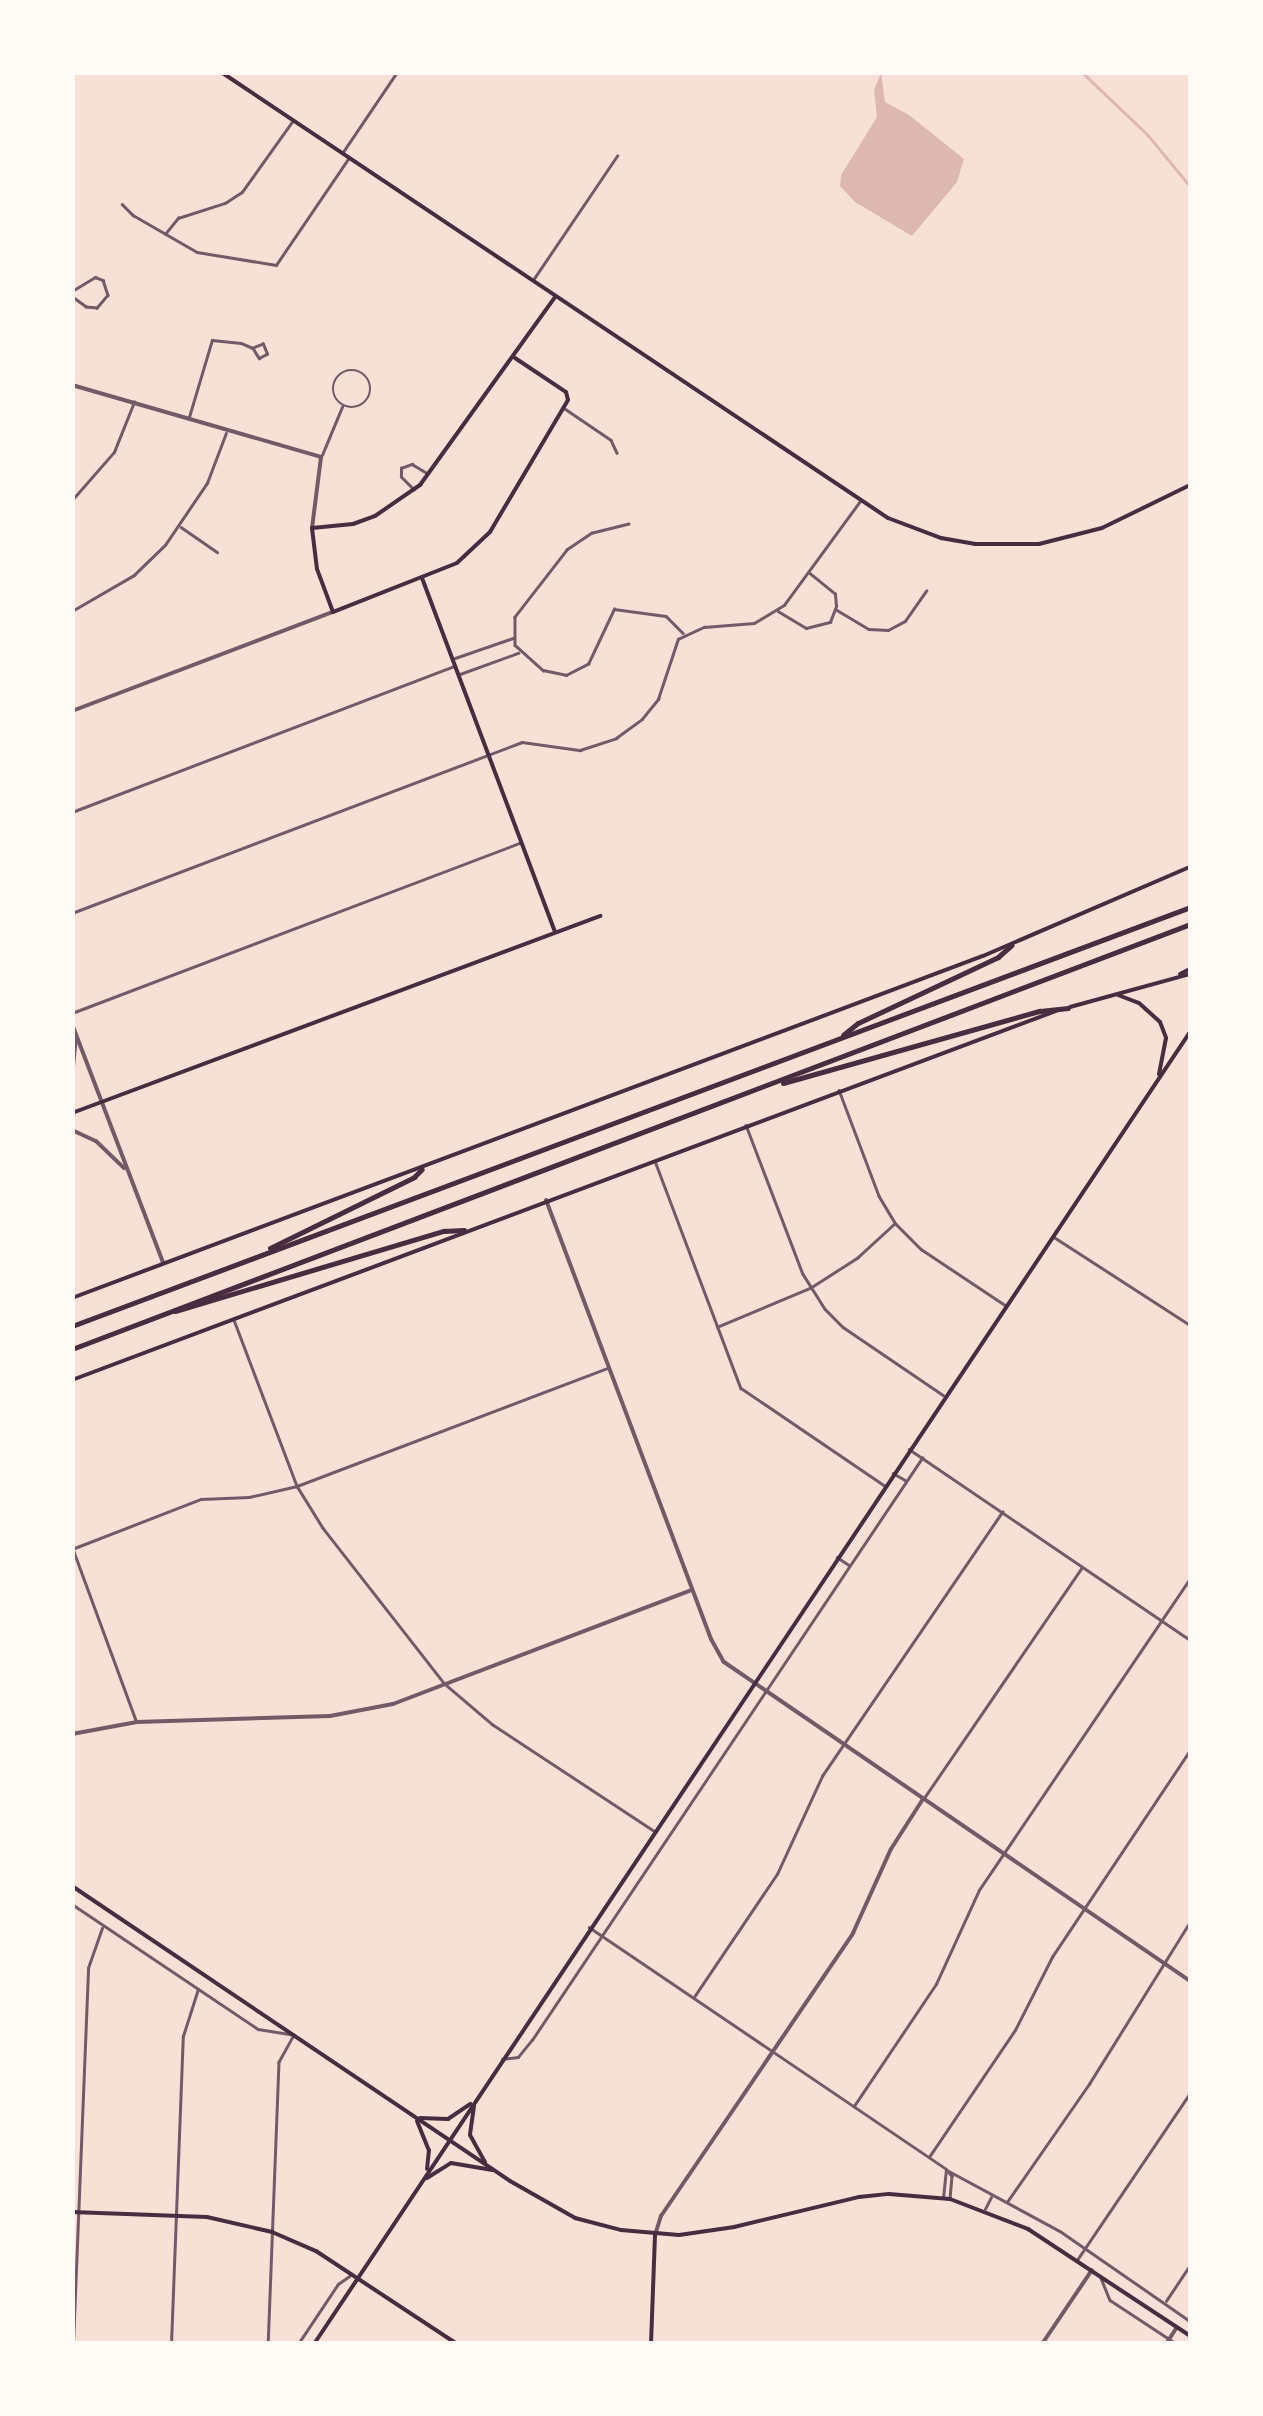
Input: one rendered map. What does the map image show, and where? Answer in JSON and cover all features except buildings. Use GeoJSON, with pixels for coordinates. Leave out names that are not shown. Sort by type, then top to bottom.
{"type":"FeatureCollection","features":[{"type":"Feature","properties":{"kind":"highway"},"geometry":{"type":"LineString","coordinates":[[72,1326],[1190,907]]}},
{"type":"Feature","properties":{"kind":"highway"},"geometry":{"type":"LineString","coordinates":[[72,1349],[1190,924]]}},
{"type":"Feature","properties":{"kind":"highway"},"geometry":{"type":"LineString","coordinates":[[840,1038],[858,1022],[998,957],[1012,945]]}},
{"type":"Feature","properties":{"kind":"highway"},"geometry":{"type":"LineString","coordinates":[[780,1083],[793,1083],[1040,1010],[1068,1008]]}},
{"type":"Feature","properties":{"kind":"highway"},"geometry":{"type":"LineString","coordinates":[[261,1255],[414,1177],[422,1168]]}},
{"type":"Feature","properties":{"kind":"highway"},"geometry":{"type":"LineString","coordinates":[[172,1310],[184,1312],[444,1231],[464,1230]]}},
{"type":"Feature","properties":{"kind":"main road"},"geometry":{"type":"LineString","coordinates":[[221,72],[860,501],[924,532],[1006,546],[1078,536],[1190,484]]}},
{"type":"Feature","properties":{"kind":"main road"},"geometry":{"type":"LineString","coordinates":[[515,358],[566,392],[568,400],[490,532],[469,555],[422,578],[332,612],[317,570],[312,528],[353,524],[414,490],[468,412],[515,358],[555,297]]}},
{"type":"Feature","properties":{"kind":"main road"},"geometry":{"type":"LineString","coordinates":[[422,578],[554,932]]}},
{"type":"Feature","properties":{"kind":"main road"},"geometry":{"type":"LineString","coordinates":[[72,1298],[1012,945],[1190,867]]}},
{"type":"Feature","properties":{"kind":"main road"},"geometry":{"type":"LineString","coordinates":[[72,1113],[600,916]]}},
{"type":"Feature","properties":{"kind":"main road"},"geometry":{"type":"LineString","coordinates":[[72,1380],[839,1090],[1068,1008],[1190,972]]}},
{"type":"Feature","properties":{"kind":"main road"},"geometry":{"type":"LineString","coordinates":[[1113,994],[1138,1003],[1160,1022],[1166,1047],[1158,1080]]}},
{"type":"Feature","properties":{"kind":"main road"},"geometry":{"type":"LineString","coordinates":[[314,2344],[355,2276],[424,2179],[1190,1032]]}},
{"type":"Feature","properties":{"kind":"main road"},"geometry":{"type":"LineString","coordinates":[[72,1886],[495,2171],[575,2218],[655,2235],[734,2228],[858,2197],[950,2199],[985,2209],[1028,2229],[1190,2336]]}},
{"type":"Feature","properties":{"kind":"main road"},"geometry":{"type":"LineString","coordinates":[[415,2117],[448,2119],[474,2102]]}},
{"type":"Feature","properties":{"kind":"main road"},"geometry":{"type":"LineString","coordinates":[[474,2102],[470,2135],[488,2166]]}},
{"type":"Feature","properties":{"kind":"main road"},"geometry":{"type":"LineString","coordinates":[[415,2117],[429,2150],[424,2179]]}},
{"type":"Feature","properties":{"kind":"main road"},"geometry":{"type":"LineString","coordinates":[[424,2179],[450,2164],[495,2171]]}},
{"type":"Feature","properties":{"kind":"main road"},"geometry":{"type":"LineString","coordinates":[[75,2213],[207,2216],[272,2232],[355,2276],[457,2344]]}},
{"type":"Feature","properties":{"kind":"main road"},"geometry":{"type":"LineString","coordinates":[[651,2344],[655,2235]]}},
{"type":"Feature","properties":{"kind":"street"},"geometry":{"type":"LineString","coordinates":[[342,154],[397,72]]}},
{"type":"Feature","properties":{"kind":"street"},"geometry":{"type":"LineString","coordinates":[[165,234],[178,218],[225,203],[242,192],[293,121]]}},
{"type":"Feature","properties":{"kind":"street"},"geometry":{"type":"LineString","coordinates":[[532,281],[618,156]]}},
{"type":"Feature","properties":{"kind":"street"},"geometry":{"type":"LineString","coordinates":[[122,204],[197,252],[276,266],[348,158]]}},
{"type":"Feature","properties":{"kind":"street"},"geometry":{"type":"LineString","coordinates":[[95,277],[102,280],[108,294],[96,308],[86,307],[72,294],[95,277]]}},
{"type":"Feature","properties":{"kind":"street"},"geometry":{"type":"LineString","coordinates":[[188,418],[212,340],[221,338],[254,348]]}},
{"type":"Feature","properties":{"kind":"street"},"geometry":{"type":"LineString","coordinates":[[312,528],[321,457],[342,406],[333,385],[340,374],[350,370],[370,382],[364,404],[342,406]]}},
{"type":"Feature","properties":{"kind":"street"},"geometry":{"type":"LineString","coordinates":[[72,386],[321,457]]}},
{"type":"Feature","properties":{"kind":"street"},"geometry":{"type":"LineString","coordinates":[[72,500],[114,452],[134,402]]}},
{"type":"Feature","properties":{"kind":"street"},"geometry":{"type":"LineString","coordinates":[[564,408],[611,440],[617,454]]}},
{"type":"Feature","properties":{"kind":"street"},"geometry":{"type":"LineString","coordinates":[[72,611],[134,575],[180,526],[207,483],[227,430]]}},
{"type":"Feature","properties":{"kind":"street"},"geometry":{"type":"LineString","coordinates":[[414,490],[401,477],[401,468],[412,464],[428,474]]}},
{"type":"Feature","properties":{"kind":"street"},"geometry":{"type":"LineString","coordinates":[[72,912],[490,755],[536,741],[580,750],[630,730],[658,700],[669,656],[684,634],[704,627],[741,627],[776,610],[810,574],[860,501]]}},
{"type":"Feature","properties":{"kind":"street"},"geometry":{"type":"LineString","coordinates":[[629,524],[592,533],[567,550],[515,618],[513,638],[520,652],[543,670],[566,675],[577,672],[594,655],[608,614],[623,607],[666,616],[684,634]]}},
{"type":"Feature","properties":{"kind":"street"},"geometry":{"type":"LineString","coordinates":[[180,526],[217,552]]}},
{"type":"Feature","properties":{"kind":"street"},"geometry":{"type":"LineString","coordinates":[[776,610],[812,629],[830,622],[836,610],[835,594],[810,574]]}},
{"type":"Feature","properties":{"kind":"street"},"geometry":{"type":"LineString","coordinates":[[836,610],[869,629],[888,630],[905,621],[926,591]]}},
{"type":"Feature","properties":{"kind":"street"},"geometry":{"type":"LineString","coordinates":[[72,711],[332,612]]}},
{"type":"Feature","properties":{"kind":"street"},"geometry":{"type":"LineString","coordinates":[[454,658],[513,638]]}},
{"type":"Feature","properties":{"kind":"street"},"geometry":{"type":"LineString","coordinates":[[460,674],[520,652]]}},
{"type":"Feature","properties":{"kind":"street"},"geometry":{"type":"LineString","coordinates":[[72,812],[456,665]]}},
{"type":"Feature","properties":{"kind":"street"},"geometry":{"type":"LineString","coordinates":[[72,1013],[521,843]]}},
{"type":"Feature","properties":{"kind":"street"},"geometry":{"type":"LineString","coordinates":[[72,1024],[164,1265]]}},
{"type":"Feature","properties":{"kind":"street"},"geometry":{"type":"LineString","coordinates":[[72,1077],[75,1031]]}},
{"type":"Feature","properties":{"kind":"street"},"geometry":{"type":"LineString","coordinates":[[839,1090],[879,1196],[895,1223],[921,1250],[1006,1306]]}},
{"type":"Feature","properties":{"kind":"street"},"geometry":{"type":"LineString","coordinates":[[746,1125],[810,1288],[844,1328],[945,1396]]}},
{"type":"Feature","properties":{"kind":"street"},"geometry":{"type":"LineString","coordinates":[[72,1130],[107,1149],[129,1174]]}},
{"type":"Feature","properties":{"kind":"street"},"geometry":{"type":"LineString","coordinates":[[654,1160],[738,1382],[748,1395],[885,1486]]}},
{"type":"Feature","properties":{"kind":"street"},"geometry":{"type":"LineString","coordinates":[[546,1200],[718,1655],[753,1684],[1190,1981]]}},
{"type":"Feature","properties":{"kind":"street"},"geometry":{"type":"LineString","coordinates":[[717,1328],[810,1288],[858,1258],[895,1223]]}},
{"type":"Feature","properties":{"kind":"street"},"geometry":{"type":"LineString","coordinates":[[1052,1236],[1190,1325]]}},
{"type":"Feature","properties":{"kind":"street"},"geometry":{"type":"LineString","coordinates":[[234,1319],[297,1486],[324,1528],[445,1684],[492,1724],[654,1831]]}},
{"type":"Feature","properties":{"kind":"street"},"geometry":{"type":"LineString","coordinates":[[137,1722],[73,1549],[201,1499],[249,1497],[297,1486],[609,1367]]}},
{"type":"Feature","properties":{"kind":"street"},"geometry":{"type":"LineString","coordinates":[[909,1449],[1190,1640]]}},
{"type":"Feature","properties":{"kind":"street"},"geometry":{"type":"LineString","coordinates":[[502,2060],[518,2056],[526,2049],[922,1458]]}},
{"type":"Feature","properties":{"kind":"street"},"geometry":{"type":"LineString","coordinates":[[893,1473],[906,1481]]}},
{"type":"Feature","properties":{"kind":"street"},"geometry":{"type":"LineString","coordinates":[[694,1997],[777,1874],[807,1801],[1002,1512]]}},
{"type":"Feature","properties":{"kind":"street"},"geometry":{"type":"LineString","coordinates":[[837,1557],[850,1566]]}},
{"type":"Feature","properties":{"kind":"street"},"geometry":{"type":"LineString","coordinates":[[655,2235],[661,2216],[853,1933],[891,1849],[1082,1566]]}},
{"type":"Feature","properties":{"kind":"street"},"geometry":{"type":"LineString","coordinates":[[854,2106],[936,1984],[979,1890],[1190,1578]]}},
{"type":"Feature","properties":{"kind":"street"},"geometry":{"type":"LineString","coordinates":[[72,1734],[137,1722],[330,1716],[393,1704],[692,1590]]}},
{"type":"Feature","properties":{"kind":"street"},"geometry":{"type":"LineString","coordinates":[[732,1715],[744,1724]]}},
{"type":"Feature","properties":{"kind":"street"},"geometry":{"type":"LineString","coordinates":[[928,2156],[1016,2030],[1052,1957],[1190,1750]]}},
{"type":"Feature","properties":{"kind":"street"},"geometry":{"type":"LineString","coordinates":[[72,1904],[258,2029],[294,2035],[279,2062],[268,2344]]}},
{"type":"Feature","properties":{"kind":"street"},"geometry":{"type":"LineString","coordinates":[[1007,2202],[1088,2084],[1190,1922]]}},
{"type":"Feature","properties":{"kind":"street"},"geometry":{"type":"LineString","coordinates":[[74,2344],[75,2213],[88,1968],[104,1926]]}},
{"type":"Feature","properties":{"kind":"street"},"geometry":{"type":"LineString","coordinates":[[590,1927],[946,2169],[1085,2248],[1190,2321]]}},
{"type":"Feature","properties":{"kind":"street"},"geometry":{"type":"LineString","coordinates":[[171,2344],[183,2036],[198,1989]]}},
{"type":"Feature","properties":{"kind":"street"},"geometry":{"type":"LineString","coordinates":[[1077,2260],[1190,2094]]}},
{"type":"Feature","properties":{"kind":"street"},"geometry":{"type":"LineString","coordinates":[[943,2198],[946,2169]]}},
{"type":"Feature","properties":{"kind":"street"},"geometry":{"type":"LineString","coordinates":[[946,2169],[952,2176],[950,2199]]}},
{"type":"Feature","properties":{"kind":"street"},"geometry":{"type":"LineString","coordinates":[[985,2209],[991,2196]]}},
{"type":"Feature","properties":{"kind":"street"},"geometry":{"type":"LineString","coordinates":[[1164,2303],[1190,2265]]}},
{"type":"Feature","properties":{"kind":"street"},"geometry":{"type":"LineString","coordinates":[[1042,2344],[1092,2270]]}},
{"type":"Feature","properties":{"kind":"street"},"geometry":{"type":"LineString","coordinates":[[298,2344],[338,2284],[355,2276]]}},
{"type":"Feature","properties":{"kind":"street"},"geometry":{"type":"LineString","coordinates":[[1101,2276],[1110,2300],[1177,2344]]}},
{"type":"Feature","properties":{"kind":"street"},"geometry":{"type":"LineString","coordinates":[[1128,2294],[1135,2283]]}},
{"type":"Feature","properties":{"kind":"street"},"geometry":{"type":"LineString","coordinates":[[1168,2341],[1178,2327]]}},
{"type":"Feature","properties":{"kind":"shaded area"},"geometry":{"type":"Polygon","coordinates":[[[881,73],[885,102],[909,115],[964,159],[957,182],[912,236],[855,202],[840,186],[841,175],[877,117],[874,90],[881,73]]]}},
{"type":"Feature","properties":{"kind":"waterway"},"geometry":{"type":"LineString","coordinates":[[1082,72],[1148,135],[1190,186]]}}]}
